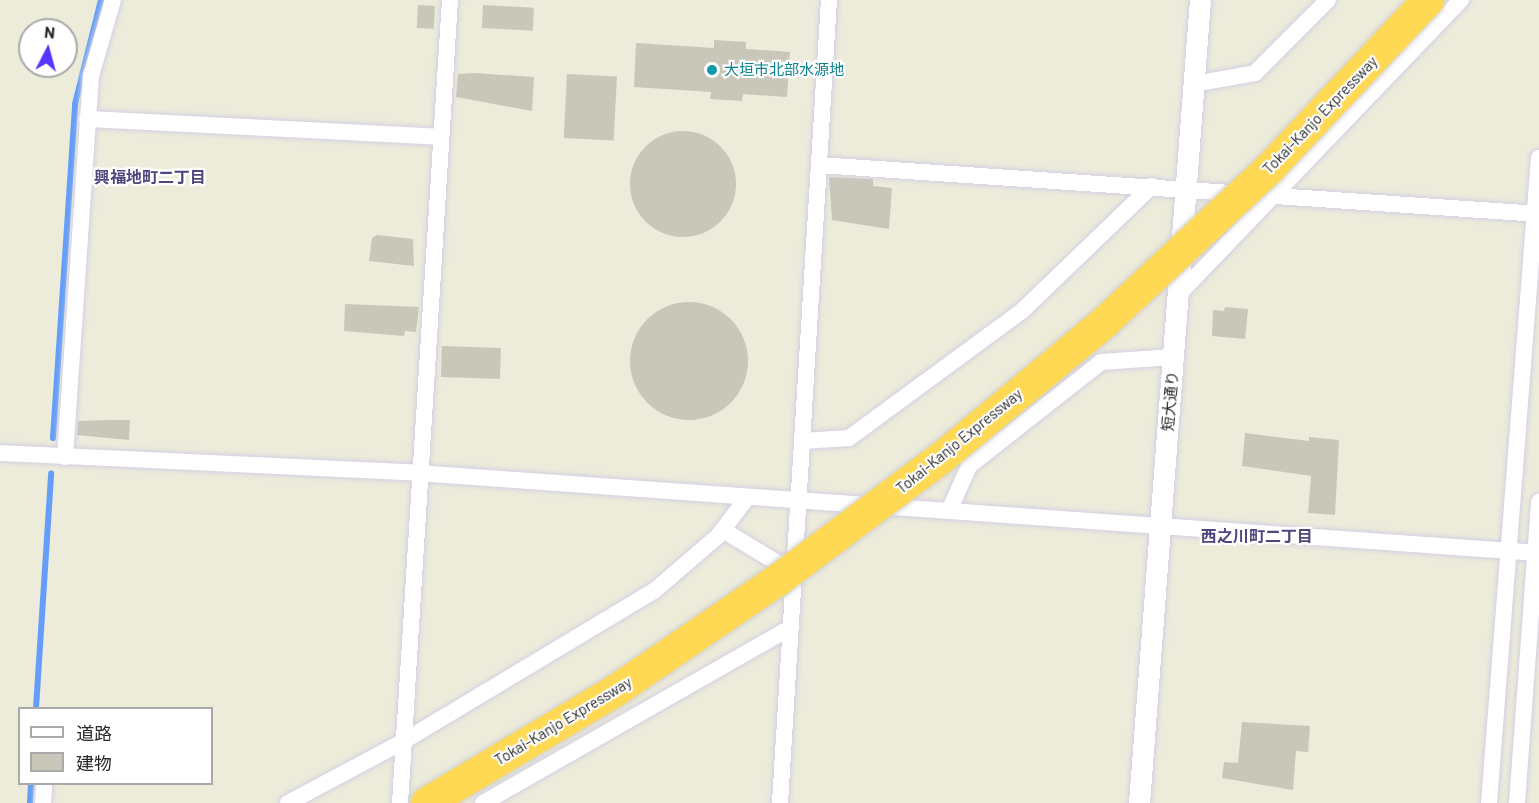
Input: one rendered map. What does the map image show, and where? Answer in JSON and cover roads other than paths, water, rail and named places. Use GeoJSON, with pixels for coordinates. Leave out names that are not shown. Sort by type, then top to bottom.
{"type":"FeatureCollection","features":[{"type":"Feature","properties":{"kind":"highway","name":"Tokai-Kanjo Expressway"},"geometry":{"type":"LineString","coordinates":[[427,803],[644,671],[778,580],[940,459],[1105,322],[1260,177],[1428,0]]}},
{"type":"Feature","properties":{"kind":"street"},"geometry":{"type":"LineString","coordinates":[[65,457],[90,76],[113,0]]}},
{"type":"Feature","properties":{"kind":"street"},"geometry":{"type":"LineString","coordinates":[[400,803],[417,473],[450,0]]}},
{"type":"Feature","properties":{"kind":"street"},"geometry":{"type":"LineString","coordinates":[[780,803],[829,0]]}},
{"type":"Feature","properties":{"kind":"street","name":"短大通り"},"geometry":{"type":"LineString","coordinates":[[1139,803],[1200,0]]}},
{"type":"Feature","properties":{"kind":"street"},"geometry":{"type":"LineString","coordinates":[[1194,84],[1255,73],[1328,0]]}},
{"type":"Feature","properties":{"kind":"street"},"geometry":{"type":"LineString","coordinates":[[1178,295],[1461,0]]}},
{"type":"Feature","properties":{"kind":"street"},"geometry":{"type":"LineString","coordinates":[[87,119],[441,137]]}},
{"type":"Feature","properties":{"kind":"street"},"geometry":{"type":"LineString","coordinates":[[1517,803],[1539,158]]}},
{"type":"Feature","properties":{"kind":"street"},"geometry":{"type":"LineString","coordinates":[[819,165],[1537,214]]}},
{"type":"Feature","properties":{"kind":"street"},"geometry":{"type":"LineString","coordinates":[[802,441],[849,438],[1023,310],[1152,186]]}},
{"type":"Feature","properties":{"kind":"street"},"geometry":{"type":"LineString","coordinates":[[949,512],[969,466],[1101,362],[1173,357]]}},
{"type":"Feature","properties":{"kind":"street"},"geometry":{"type":"LineString","coordinates":[[0,453],[417,473],[798,503],[1160,523],[1526,552]]}},
{"type":"Feature","properties":{"kind":"street"},"geometry":{"type":"LineString","coordinates":[[288,803],[404,741],[654,591],[723,530],[746,499]]}},
{"type":"Feature","properties":{"kind":"street"},"geometry":{"type":"LineString","coordinates":[[1489,803],[1526,552],[1539,502]]}},
{"type":"Feature","properties":{"kind":"street"},"geometry":{"type":"LineString","coordinates":[[723,530],[794,573]]}},
{"type":"Feature","properties":{"kind":"street"},"geometry":{"type":"LineString","coordinates":[[483,803],[791,627]]}},
{"type":"Feature","properties":{"kind":"waterway"},"geometry":{"type":"LineString","coordinates":[[53,438],[75,104],[101,0]]}},
{"type":"Feature","properties":{"kind":"waterway"},"geometry":{"type":"LineString","coordinates":[[36,707],[51,473]]}},
{"type":"Feature","properties":{"kind":"waterway"},"geometry":{"type":"LineString","coordinates":[[30,803],[31,785]]}},
{"type":"Feature","properties":{"kind":"place","name":"大垣市北部水源地"},"geometry":{"type":"Point","coordinates":[712,70]}},
{"type":"Feature","properties":{"kind":"district","name":"興福地町二丁目"},"geometry":{"type":"Point","coordinates":[150,177]}},
{"type":"Feature","properties":{"kind":"district","name":"西之川町二丁目"},"geometry":{"type":"Point","coordinates":[1257,536]}}]}
